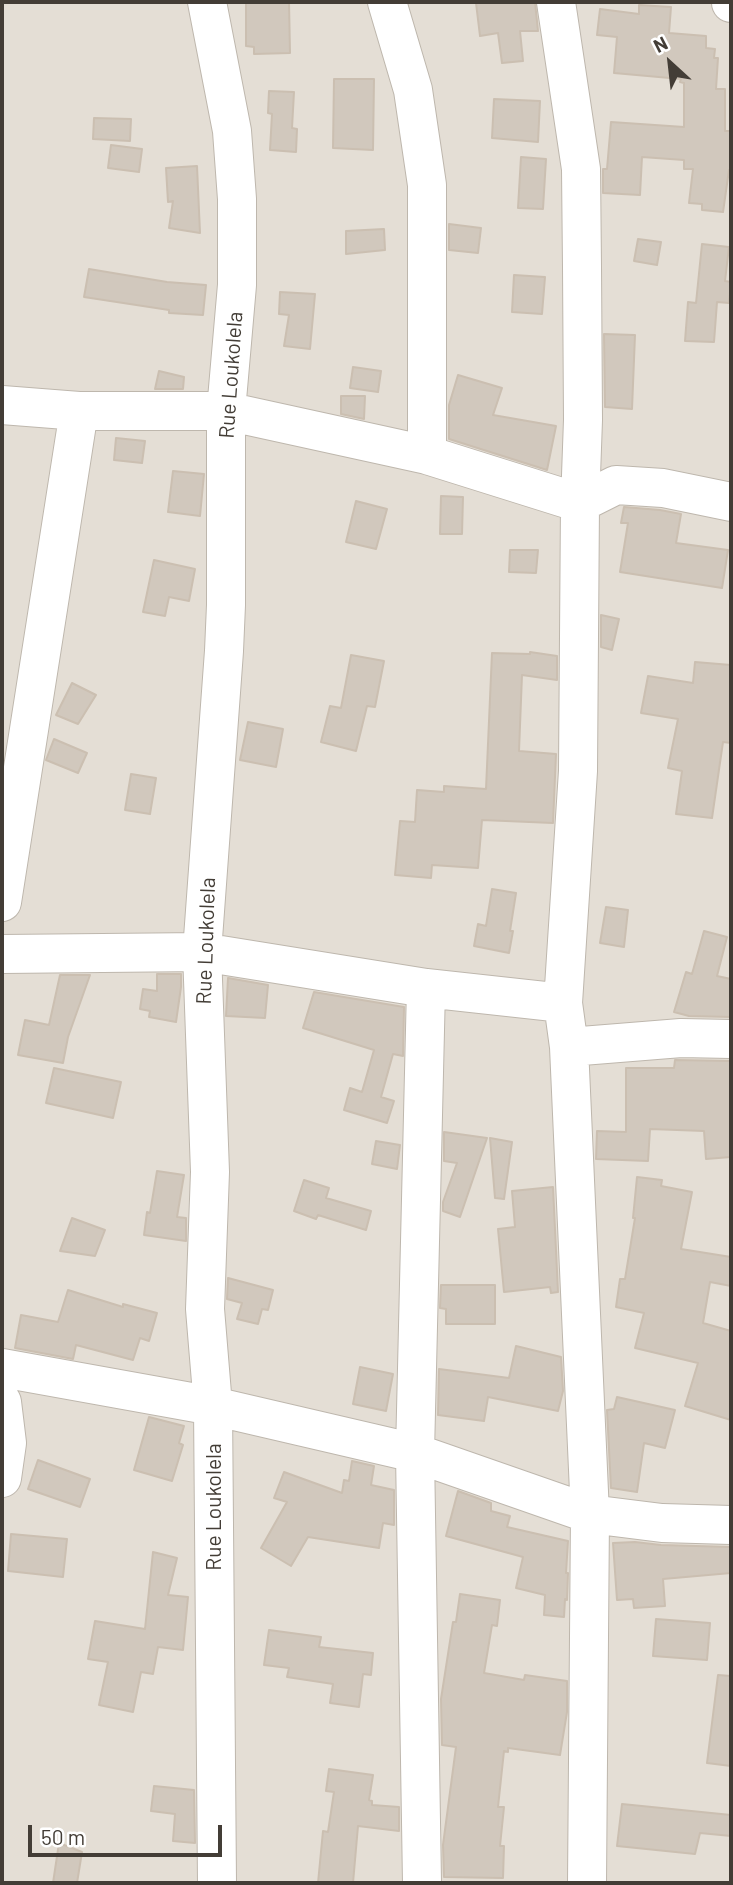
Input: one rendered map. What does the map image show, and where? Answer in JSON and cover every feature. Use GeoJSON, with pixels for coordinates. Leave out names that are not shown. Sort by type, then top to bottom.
{"type":"FeatureCollection","features":[{"type":"Feature","properties":{"kind":"street","name":"Rue Loukolela"},"geometry":{"type":"LineString","coordinates":[[208,2],[232,131],[237,199],[237,285],[226,411],[226,605],[202,951],[210,1172],[205,1309],[213,1406],[216,1883]]}},
{"type":"Feature","properties":{"kind":"street"},"geometry":{"type":"LineString","coordinates":[[387,2],[413,90],[427,186],[427,456]]}},
{"type":"Feature","properties":{"kind":"street"},"geometry":{"type":"LineString","coordinates":[[556,2],[581,169],[583,420],[578,771],[563,1003],[569,1047],[590,1514],[587,1883]]}},
{"type":"Feature","properties":{"kind":"street"},"geometry":{"type":"LineString","coordinates":[[2,405],[79,411],[226,411],[427,456],[580,503],[616,485],[663,488],[731,502]]}},
{"type":"Feature","properties":{"kind":"street"},"geometry":{"type":"LineString","coordinates":[[2,902],[79,411]]}},
{"type":"Feature","properties":{"kind":"street"},"geometry":{"type":"LineString","coordinates":[[2,954],[202,951],[426,988],[563,1003]]}},
{"type":"Feature","properties":{"kind":"street"},"geometry":{"type":"LineString","coordinates":[[422,1883],[415,1453],[426,988]]}},
{"type":"Feature","properties":{"kind":"street"},"geometry":{"type":"LineString","coordinates":[[569,1047],[681,1038],[731,1039]]}},
{"type":"Feature","properties":{"kind":"street"},"geometry":{"type":"LineString","coordinates":[[2,1368],[213,1406],[415,1453],[590,1514],[663,1523],[731,1525]]}},
{"type":"Feature","properties":{"kind":"street"},"geometry":{"type":"LineString","coordinates":[[2,1402],[7,1443],[2,1478]]}},
{"type":"Feature","properties":{"kind":"shaded area"},"geometry":{"type":"Polygon","coordinates":[[[2,2],[731,2],[731,1883],[2,1883],[2,2]]]}},
{"type":"Feature","properties":{"kind":"building"},"geometry":{"type":"Polygon","coordinates":[[[246,2],[289,2],[290,53],[254,54],[254,47],[246,46],[246,2]]]}},
{"type":"Feature","properties":{"kind":"building"},"geometry":{"type":"Polygon","coordinates":[[[535,2],[538,31],[520,31],[523,61],[502,63],[498,33],[480,36],[476,3],[535,2]]]}},
{"type":"Feature","properties":{"kind":"building"},"geometry":{"type":"Polygon","coordinates":[[[639,5],[671,7],[669,33],[706,36],[706,48],[715,49],[714,58],[718,58],[716,89],[725,89],[725,131],[731,131],[731,170],[723,212],[702,210],[702,204],[689,203],[693,169],[684,169],[684,160],[642,157],[640,195],[603,193],[603,169],[607,169],[611,122],[684,127],[684,83],[680,82],[681,79],[614,73],[617,37],[597,35],[600,9],[639,14],[639,5]]]}},
{"type":"Feature","properties":{"kind":"building"},"geometry":{"type":"Polygon","coordinates":[[[334,79],[374,79],[373,150],[333,148],[334,79]]]}},
{"type":"Feature","properties":{"kind":"building"},"geometry":{"type":"Polygon","coordinates":[[[269,91],[294,92],[292,128],[297,129],[296,152],[270,150],[272,114],[268,113],[269,91]]]}},
{"type":"Feature","properties":{"kind":"building"},"geometry":{"type":"Polygon","coordinates":[[[494,99],[540,101],[538,142],[492,138],[494,99]]]}},
{"type":"Feature","properties":{"kind":"building"},"geometry":{"type":"Polygon","coordinates":[[[94,118],[131,119],[130,141],[93,139],[94,118]]]}},
{"type":"Feature","properties":{"kind":"building"},"geometry":{"type":"Polygon","coordinates":[[[111,145],[142,149],[139,172],[108,168],[111,145]]]}},
{"type":"Feature","properties":{"kind":"building"},"geometry":{"type":"Polygon","coordinates":[[[521,157],[546,159],[543,209],[518,208],[521,157]]]}},
{"type":"Feature","properties":{"kind":"building"},"geometry":{"type":"Polygon","coordinates":[[[197,166],[200,233],[169,228],[173,201],[168,202],[166,168],[197,166]]]}},
{"type":"Feature","properties":{"kind":"building"},"geometry":{"type":"Polygon","coordinates":[[[449,224],[481,228],[478,253],[449,250],[449,224]]]}},
{"type":"Feature","properties":{"kind":"building"},"geometry":{"type":"Polygon","coordinates":[[[384,229],[385,250],[346,254],[346,231],[384,229]]]}},
{"type":"Feature","properties":{"kind":"building"},"geometry":{"type":"Polygon","coordinates":[[[638,239],[661,242],[657,265],[634,261],[638,239]]]}},
{"type":"Feature","properties":{"kind":"building"},"geometry":{"type":"Polygon","coordinates":[[[702,244],[729,247],[725,281],[731,282],[729,303],[717,302],[714,342],[685,341],[688,302],[696,303],[702,244]]]}},
{"type":"Feature","properties":{"kind":"building"},"geometry":{"type":"Polygon","coordinates":[[[89,269],[167,282],[206,285],[203,315],[169,313],[169,310],[84,297],[89,269]]]}},
{"type":"Feature","properties":{"kind":"building"},"geometry":{"type":"Polygon","coordinates":[[[514,275],[545,277],[542,314],[512,312],[514,275]]]}},
{"type":"Feature","properties":{"kind":"building"},"geometry":{"type":"Polygon","coordinates":[[[280,292],[315,294],[310,349],[284,346],[289,315],[279,314],[280,292]]]}},
{"type":"Feature","properties":{"kind":"building"},"geometry":{"type":"Polygon","coordinates":[[[604,334],[635,335],[632,409],[605,407],[604,334]]]}},
{"type":"Feature","properties":{"kind":"building"},"geometry":{"type":"Polygon","coordinates":[[[353,367],[381,371],[378,392],[350,388],[353,367]]]}},
{"type":"Feature","properties":{"kind":"building"},"geometry":{"type":"Polygon","coordinates":[[[159,371],[184,377],[183,389],[155,389],[159,371]]]}},
{"type":"Feature","properties":{"kind":"building"},"geometry":{"type":"Polygon","coordinates":[[[458,375],[502,388],[493,415],[556,426],[547,470],[449,439],[449,405],[458,375]]]}},
{"type":"Feature","properties":{"kind":"building"},"geometry":{"type":"Polygon","coordinates":[[[341,396],[365,396],[364,419],[341,414],[341,396]]]}},
{"type":"Feature","properties":{"kind":"building"},"geometry":{"type":"Polygon","coordinates":[[[116,438],[145,441],[142,463],[114,460],[116,438]]]}},
{"type":"Feature","properties":{"kind":"building"},"geometry":{"type":"Polygon","coordinates":[[[173,471],[204,474],[200,516],[168,512],[173,471]]]}},
{"type":"Feature","properties":{"kind":"building"},"geometry":{"type":"Polygon","coordinates":[[[441,496],[463,497],[462,534],[440,534],[441,496]]]}},
{"type":"Feature","properties":{"kind":"building"},"geometry":{"type":"Polygon","coordinates":[[[356,501],[387,509],[376,549],[346,542],[356,501]]]}},
{"type":"Feature","properties":{"kind":"building"},"geometry":{"type":"Polygon","coordinates":[[[624,507],[681,514],[676,543],[728,550],[722,588],[620,572],[628,523],[621,523],[624,507]]]}},
{"type":"Feature","properties":{"kind":"building"},"geometry":{"type":"Polygon","coordinates":[[[510,550],[538,550],[536,573],[509,572],[510,550]]]}},
{"type":"Feature","properties":{"kind":"building"},"geometry":{"type":"Polygon","coordinates":[[[154,560],[195,569],[189,601],[169,597],[165,616],[143,612],[154,560]]]}},
{"type":"Feature","properties":{"kind":"building"},"geometry":{"type":"Polygon","coordinates":[[[601,615],[619,619],[612,650],[601,647],[601,615]]]}},
{"type":"Feature","properties":{"kind":"building"},"geometry":{"type":"Polygon","coordinates":[[[530,652],[557,656],[557,680],[522,675],[519,751],[556,754],[553,823],[482,820],[478,868],[432,865],[431,878],[395,875],[400,821],[415,822],[417,790],[444,792],[444,786],[486,789],[492,653],[530,652]]]}},
{"type":"Feature","properties":{"kind":"building"},"geometry":{"type":"Polygon","coordinates":[[[351,655],[384,661],[375,707],[367,706],[356,751],[321,742],[330,706],[341,708],[351,655]]]}},
{"type":"Feature","properties":{"kind":"building"},"geometry":{"type":"Polygon","coordinates":[[[695,662],[731,665],[731,743],[723,742],[712,818],[676,814],[682,771],[668,768],[678,719],[641,713],[648,676],[693,683],[695,662]]]}},
{"type":"Feature","properties":{"kind":"building"},"geometry":{"type":"Polygon","coordinates":[[[72,683],[96,695],[78,724],[56,715],[72,683]]]}},
{"type":"Feature","properties":{"kind":"building"},"geometry":{"type":"Polygon","coordinates":[[[248,722],[283,729],[276,767],[240,760],[248,722]]]}},
{"type":"Feature","properties":{"kind":"building"},"geometry":{"type":"Polygon","coordinates":[[[54,739],[87,753],[78,773],[46,760],[54,739]]]}},
{"type":"Feature","properties":{"kind":"building"},"geometry":{"type":"Polygon","coordinates":[[[131,774],[156,778],[150,814],[125,810],[131,774]]]}},
{"type":"Feature","properties":{"kind":"building"},"geometry":{"type":"Polygon","coordinates":[[[492,889],[516,893],[509,953],[474,946],[478,924],[486,926],[492,889]]]}},
{"type":"Feature","properties":{"kind":"building"},"geometry":{"type":"Polygon","coordinates":[[[606,907],[628,910],[624,947],[600,943],[606,907]]]}},
{"type":"Feature","properties":{"kind":"building"},"geometry":{"type":"Polygon","coordinates":[[[704,931],[727,937],[717,976],[731,979],[731,1017],[689,1016],[674,1012],[686,972],[692,974],[704,931]]]}},
{"type":"Feature","properties":{"kind":"building"},"geometry":{"type":"Polygon","coordinates":[[[157,974],[181,974],[176,1022],[149,1017],[150,1011],[140,1009],[143,989],[157,991],[157,974]]]}},
{"type":"Feature","properties":{"kind":"building"},"geometry":{"type":"Polygon","coordinates":[[[60,975],[90,975],[68,1037],[63,1063],[18,1055],[25,1020],[49,1025],[60,975]]]}},
{"type":"Feature","properties":{"kind":"building"},"geometry":{"type":"Polygon","coordinates":[[[228,978],[268,985],[265,1018],[226,1016],[228,978]]]}},
{"type":"Feature","properties":{"kind":"building"},"geometry":{"type":"Polygon","coordinates":[[[314,992],[404,1007],[403,1056],[393,1054],[381,1097],[394,1101],[387,1123],[344,1110],[350,1088],[362,1092],[374,1050],[303,1028],[314,992]]]}},
{"type":"Feature","properties":{"kind":"building"},"geometry":{"type":"Polygon","coordinates":[[[675,1060],[731,1061],[731,1157],[706,1159],[704,1131],[650,1129],[648,1161],[596,1159],[597,1131],[626,1132],[626,1068],[674,1068],[675,1060]]]}},
{"type":"Feature","properties":{"kind":"building"},"geometry":{"type":"Polygon","coordinates":[[[54,1068],[121,1082],[113,1118],[46,1103],[54,1068]]]}},
{"type":"Feature","properties":{"kind":"building"},"geometry":{"type":"Polygon","coordinates":[[[444,1132],[487,1138],[460,1217],[443,1211],[443,1202],[457,1163],[444,1161],[444,1132]]]}},
{"type":"Feature","properties":{"kind":"building"},"geometry":{"type":"Polygon","coordinates":[[[490,1138],[512,1142],[504,1199],[495,1198],[490,1138]]]}},
{"type":"Feature","properties":{"kind":"building"},"geometry":{"type":"Polygon","coordinates":[[[376,1141],[400,1145],[397,1169],[372,1164],[376,1141]]]}},
{"type":"Feature","properties":{"kind":"building"},"geometry":{"type":"Polygon","coordinates":[[[157,1171],[184,1175],[177,1217],[186,1218],[186,1241],[144,1235],[157,1171]]]}},
{"type":"Feature","properties":{"kind":"building"},"geometry":{"type":"Polygon","coordinates":[[[637,1177],[662,1180],[661,1186],[692,1192],[681,1249],[731,1257],[731,1286],[710,1282],[703,1323],[731,1331],[731,1420],[685,1406],[698,1363],[635,1348],[644,1313],[616,1307],[620,1279],[625,1279],[635,1218],[637,1177]]]}},
{"type":"Feature","properties":{"kind":"building"},"geometry":{"type":"Polygon","coordinates":[[[304,1180],[329,1188],[326,1198],[371,1211],[366,1230],[318,1215],[316,1219],[294,1211],[304,1180]]]}},
{"type":"Feature","properties":{"kind":"building"},"geometry":{"type":"Polygon","coordinates":[[[553,1187],[558,1292],[551,1293],[550,1287],[504,1292],[498,1229],[515,1227],[512,1191],[553,1187]]]}},
{"type":"Feature","properties":{"kind":"building"},"geometry":{"type":"Polygon","coordinates":[[[72,1218],[105,1230],[95,1256],[60,1251],[72,1218]]]}},
{"type":"Feature","properties":{"kind":"building"},"geometry":{"type":"Polygon","coordinates":[[[228,1278],[273,1290],[268,1310],[262,1309],[258,1324],[237,1319],[242,1303],[227,1299],[228,1278]]]}},
{"type":"Feature","properties":{"kind":"building"},"geometry":{"type":"Polygon","coordinates":[[[441,1285],[495,1285],[495,1324],[446,1324],[446,1309],[440,1308],[441,1285]]]}},
{"type":"Feature","properties":{"kind":"building"},"geometry":{"type":"Polygon","coordinates":[[[68,1290],[123,1307],[123,1304],[157,1313],[149,1341],[140,1338],[133,1360],[76,1345],[73,1359],[15,1348],[21,1315],[58,1322],[68,1290]]]}},
{"type":"Feature","properties":{"kind":"building"},"geometry":{"type":"Polygon","coordinates":[[[516,1346],[561,1357],[563,1391],[558,1411],[488,1397],[484,1421],[438,1415],[439,1369],[509,1378],[516,1346]]]}},
{"type":"Feature","properties":{"kind":"building"},"geometry":{"type":"Polygon","coordinates":[[[360,1367],[393,1374],[386,1411],[353,1404],[360,1367]]]}},
{"type":"Feature","properties":{"kind":"building"},"geometry":{"type":"Polygon","coordinates":[[[617,1397],[675,1410],[665,1448],[644,1443],[637,1492],[611,1488],[607,1410],[614,1409],[617,1397]]]}},
{"type":"Feature","properties":{"kind":"building"},"geometry":{"type":"Polygon","coordinates":[[[149,1417],[184,1426],[179,1443],[183,1445],[172,1481],[134,1470],[149,1417]]]}},
{"type":"Feature","properties":{"kind":"building"},"geometry":{"type":"Polygon","coordinates":[[[38,1460],[90,1479],[80,1507],[28,1489],[38,1460]]]}},
{"type":"Feature","properties":{"kind":"building"},"geometry":{"type":"Polygon","coordinates":[[[352,1461],[374,1466],[371,1485],[394,1490],[394,1525],[383,1523],[379,1548],[308,1537],[291,1566],[261,1548],[287,1502],[274,1498],[284,1472],[342,1493],[344,1480],[349,1481],[352,1461]]]}},
{"type":"Feature","properties":{"kind":"building"},"geometry":{"type":"Polygon","coordinates":[[[458,1491],[491,1503],[491,1511],[510,1516],[507,1527],[568,1541],[567,1600],[565,1599],[564,1617],[544,1615],[545,1595],[516,1588],[523,1557],[446,1536],[458,1491]]]}},
{"type":"Feature","properties":{"kind":"building"},"geometry":{"type":"Polygon","coordinates":[[[11,1534],[67,1539],[63,1577],[8,1571],[11,1534]]]}},
{"type":"Feature","properties":{"kind":"building"},"geometry":{"type":"Polygon","coordinates":[[[613,1543],[731,1547],[731,1573],[663,1579],[665,1606],[634,1608],[633,1599],[617,1600],[613,1543]]]}},
{"type":"Feature","properties":{"kind":"building"},"geometry":{"type":"Polygon","coordinates":[[[153,1552],[177,1558],[168,1595],[188,1597],[183,1650],[158,1647],[153,1674],[141,1672],[133,1712],[99,1705],[108,1662],[88,1659],[95,1621],[145,1629],[153,1552]]]}},
{"type":"Feature","properties":{"kind":"building"},"geometry":{"type":"Polygon","coordinates":[[[460,1594],[500,1600],[497,1626],[492,1625],[484,1673],[524,1680],[525,1675],[567,1681],[567,1712],[560,1755],[508,1748],[508,1752],[504,1751],[498,1807],[504,1807],[500,1846],[504,1846],[503,1878],[444,1877],[443,1845],[456,1747],[442,1745],[441,1699],[460,1594]]]}},
{"type":"Feature","properties":{"kind":"building"},"geometry":{"type":"Polygon","coordinates":[[[656,1619],[710,1623],[707,1660],[653,1656],[656,1619]]]}},
{"type":"Feature","properties":{"kind":"building"},"geometry":{"type":"Polygon","coordinates":[[[269,1630],[321,1637],[319,1647],[373,1653],[371,1675],[363,1674],[359,1707],[330,1703],[333,1684],[287,1677],[289,1668],[264,1665],[269,1630]]]}},
{"type":"Feature","properties":{"kind":"building"},"geometry":{"type":"Polygon","coordinates":[[[718,1675],[731,1676],[731,1766],[707,1763],[718,1675]]]}},
{"type":"Feature","properties":{"kind":"building"},"geometry":{"type":"Polygon","coordinates":[[[329,1769],[373,1775],[369,1800],[372,1805],[399,1807],[399,1831],[358,1826],[353,1883],[318,1883],[323,1831],[328,1832],[334,1792],[326,1791],[329,1769]]]}},
{"type":"Feature","properties":{"kind":"building"},"geometry":{"type":"Polygon","coordinates":[[[154,1786],[194,1790],[195,1843],[173,1841],[175,1814],[151,1811],[154,1786]]]}},
{"type":"Feature","properties":{"kind":"building"},"geometry":{"type":"Polygon","coordinates":[[[622,1804],[731,1815],[731,1836],[700,1833],[695,1854],[617,1846],[622,1804]]]}},
{"type":"Feature","properties":{"kind":"building"},"geometry":{"type":"Polygon","coordinates":[[[59,1843],[82,1852],[77,1883],[53,1883],[59,1843]]]}}]}
